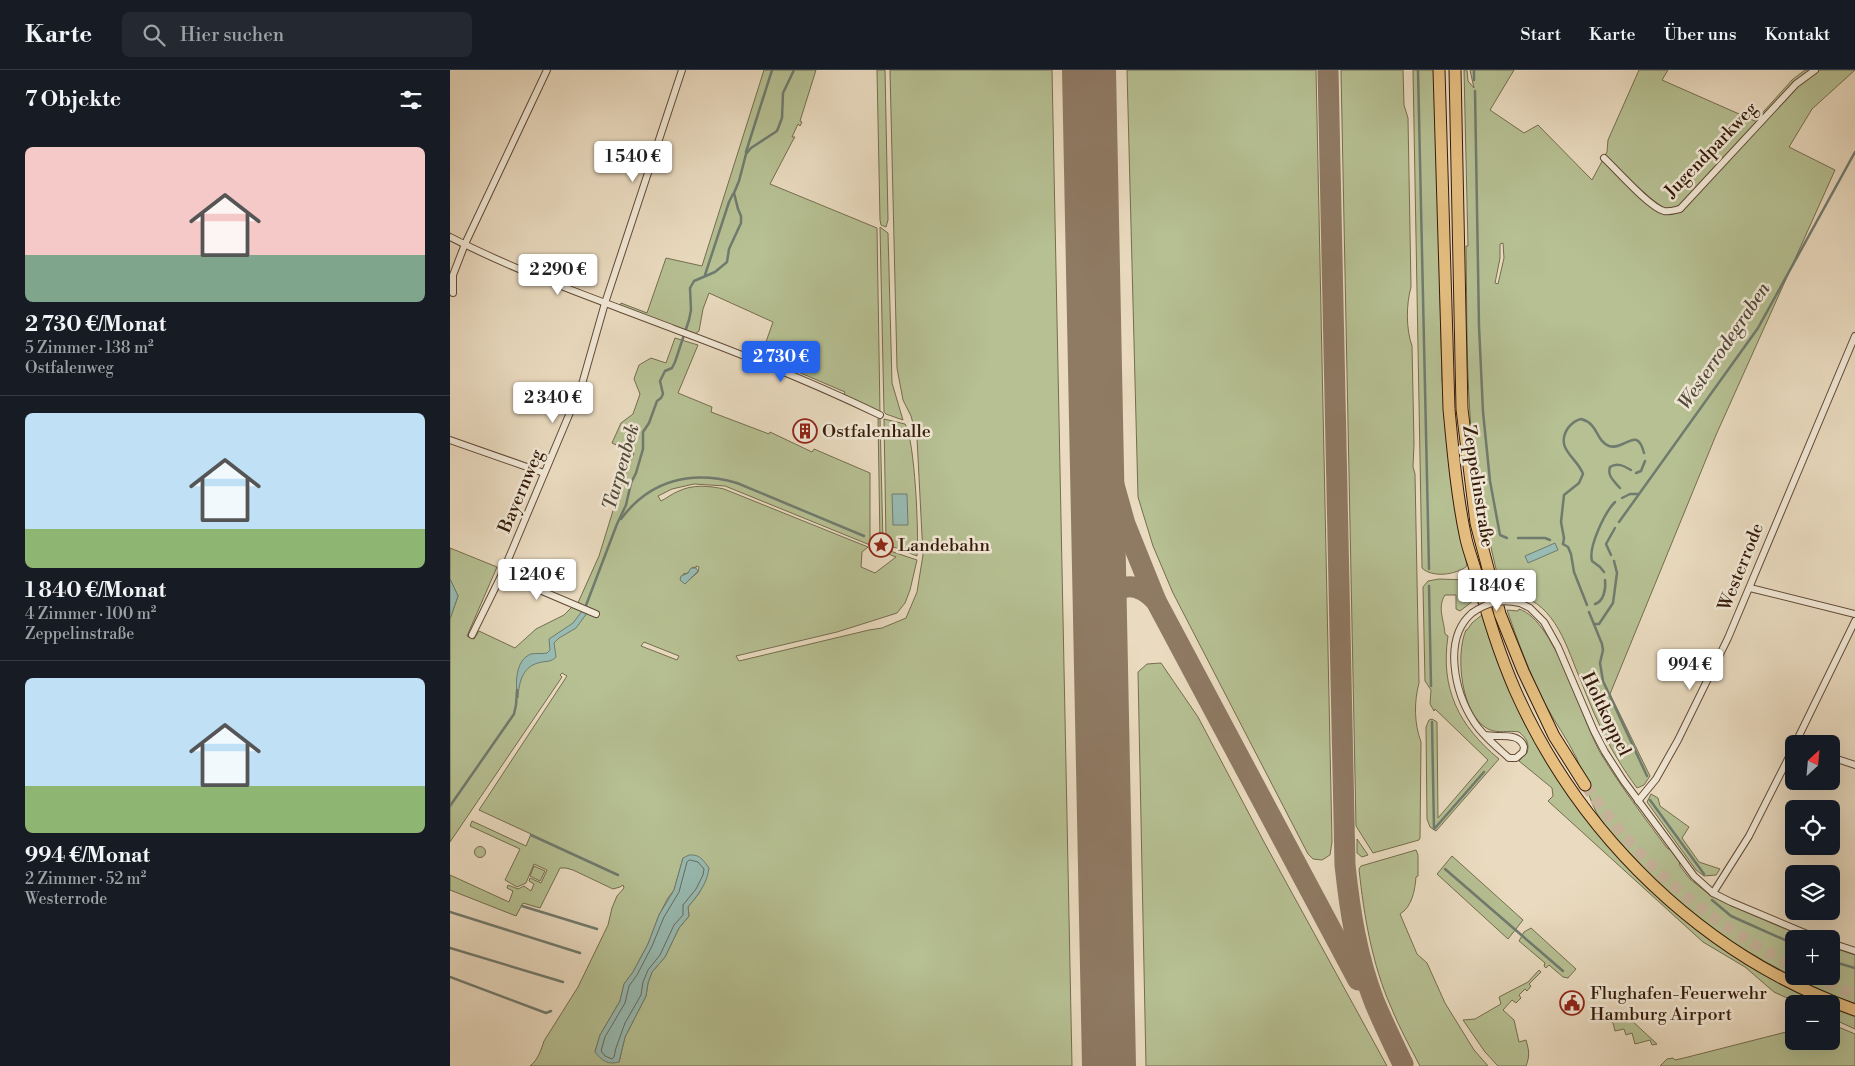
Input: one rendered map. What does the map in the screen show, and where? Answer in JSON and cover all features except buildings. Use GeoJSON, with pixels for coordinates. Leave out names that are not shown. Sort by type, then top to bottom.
{"type":"FeatureCollection","features":[{"type":"Feature","properties":{"kind":"highway","name":"Zeppelinstraße"},"geometry":{"type":"LineString","coordinates":[[1439,70],[1449,409],[1454,455],[1466,540],[1491,625],[1515,690],[1545,747],[1578,798],[1608,839],[1652,884],[1699,925],[1757,964],[1811,992],[1855,1010]]}},
{"type":"Feature","properties":{"kind":"highway","name":"Zeppelinstraße"},"geometry":{"type":"LineString","coordinates":[[1454,70],[1462,409],[1476,523],[1500,614],[1522,670],[1554,736],[1585,786]]}},
{"type":"Feature","properties":{"kind":"street"},"geometry":{"type":"LineString","coordinates":[[453,293],[453,274],[464,244],[547,70]]}},
{"type":"Feature","properties":{"kind":"street","name":"Bayernweg"},"geometry":{"type":"LineString","coordinates":[[472,636],[502,574],[582,384],[605,303],[682,70]]}},
{"type":"Feature","properties":{"kind":"street","name":"Jugendparkweg"},"geometry":{"type":"LineString","coordinates":[[1604,158],[1652,204],[1665,211],[1672,212],[1680,208],[1796,84],[1815,70]]}},
{"type":"Feature","properties":{"kind":"street"},"geometry":{"type":"LineString","coordinates":[[450,237],[605,303],[838,395],[880,415]]}},
{"type":"Feature","properties":{"kind":"street","name":"Westerrode"},"geometry":{"type":"LineString","coordinates":[[1638,801],[1656,779],[1678,740],[1728,638],[1855,336]]}},
{"type":"Feature","properties":{"kind":"street"},"geometry":{"type":"LineString","coordinates":[[450,440],[544,473]]}},
{"type":"Feature","properties":{"kind":"street"},"geometry":{"type":"LineString","coordinates":[[502,574],[593,613]]}},
{"type":"Feature","properties":{"kind":"street"},"geometry":{"type":"LineString","coordinates":[[1750,588],[1855,614]]}},
{"type":"Feature","properties":{"kind":"street","name":"Holtkoppel"},"geometry":{"type":"LineString","coordinates":[[1485,735],[1494,738],[1514,736],[1519,738],[1524,747],[1523,752],[1516,758],[1510,758],[1485,735],[1473,720],[1466,708],[1459,688],[1456,673],[1456,642],[1460,628],[1472,613],[1489,603],[1510,601],[1520,603],[1537,614],[1551,633],[1594,731],[1623,780],[1694,876],[1713,893],[1798,930]]}},
{"type":"Feature","properties":{"kind":"street"},"geometry":{"type":"LineString","coordinates":[[1799,735],[1855,621]]}},
{"type":"Feature","properties":{"kind":"street"},"geometry":{"type":"LineString","coordinates":[[1840,760],[1855,766]]}},
{"type":"Feature","properties":{"kind":"street"},"geometry":{"type":"LineString","coordinates":[[1713,893],[1749,836],[1785,763]]}},
{"type":"Feature","properties":{"kind":"street"},"geometry":{"type":"LineString","coordinates":[[1840,946],[1855,951]]}},
{"type":"Feature","properties":{"kind":"green space"},"geometry":{"type":"Polygon","coordinates":[[[764,70],[816,70],[800,121],[802,122],[800,126],[798,124],[792,137],[795,137],[770,184],[877,228],[880,414],[853,400],[844,394],[845,392],[761,356],[773,322],[709,293],[703,309],[699,331],[695,334],[620,306],[621,303],[647,313],[666,258],[702,266],[764,70]]]}},
{"type":"Feature","properties":{"kind":"green space"},"geometry":{"type":"Polygon","coordinates":[[[877,70],[885,70],[888,220],[886,227],[881,225],[880,220],[877,70]]]}},
{"type":"Feature","properties":{"kind":"green space"},"geometry":{"type":"Polygon","coordinates":[[[890,70],[1052,70],[1072,1066],[530,1066],[537,1058],[544,1041],[578,987],[608,925],[617,896],[624,888],[623,885],[613,889],[573,870],[560,868],[540,908],[523,903],[516,916],[450,890],[450,875],[509,902],[513,891],[507,888],[508,885],[518,889],[524,886],[531,891],[534,884],[529,881],[530,878],[541,883],[547,870],[534,864],[526,883],[517,887],[505,880],[520,849],[470,826],[472,821],[526,846],[531,834],[479,810],[567,676],[562,673],[560,675],[562,677],[450,842],[450,619],[458,596],[450,579],[450,548],[497,567],[467,636],[474,639],[479,631],[515,648],[536,629],[564,615],[572,607],[598,617],[599,612],[577,605],[599,556],[620,488],[634,453],[612,443],[621,423],[633,414],[640,394],[634,379],[639,365],[651,358],[666,363],[675,338],[698,345],[678,393],[712,407],[711,412],[769,434],[770,432],[812,452],[814,449],[870,473],[870,545],[725,486],[694,484],[672,489],[658,496],[661,501],[690,487],[707,486],[724,489],[868,547],[862,552],[861,567],[875,573],[896,557],[883,552],[883,547],[917,560],[910,590],[905,603],[897,613],[837,632],[736,656],[739,661],[882,628],[906,618],[917,592],[923,555],[917,438],[911,416],[903,400],[897,368],[890,70]],[[696,566],[696,568],[693,567],[688,573],[683,574],[688,581],[698,572],[699,567],[696,566]],[[644,642],[641,646],[677,660],[679,656],[644,642]],[[683,858],[674,890],[659,915],[648,944],[633,972],[624,984],[620,1001],[600,1035],[595,1052],[619,1062],[625,1037],[646,996],[652,972],[665,957],[679,928],[689,916],[688,907],[700,892],[683,858]]]}},
{"type":"Feature","properties":{"kind":"green space"},"geometry":{"type":"Polygon","coordinates":[[[1127,70],[1316,70],[1332,842],[1330,855],[1322,860],[1313,859],[1308,854],[1173,593],[1153,546],[1138,497],[1127,70]]]}},
{"type":"Feature","properties":{"kind":"green space"},"geometry":{"type":"Polygon","coordinates":[[[1341,70],[1403,70],[1404,105],[1408,118],[1411,287],[1407,317],[1412,346],[1413,467],[1415,474],[1419,683],[1416,712],[1421,742],[1420,838],[1419,840],[1373,853],[1356,826],[1341,70]]]}},
{"type":"Feature","properties":{"kind":"green space"},"geometry":{"type":"Polygon","coordinates":[[[1413,70],[1435,70],[1442,380],[1451,479],[1467,566],[1457,572],[1444,574],[1432,573],[1422,568],[1413,70]]]}},
{"type":"Feature","properties":{"kind":"green space"},"geometry":{"type":"Polygon","coordinates":[[[1464,70],[1467,70],[1468,81],[1474,88],[1470,70],[1514,70],[1490,110],[1524,133],[1538,125],[1592,180],[1607,152],[1608,140],[1639,70],[1668,70],[1662,80],[1755,121],[1792,80],[1805,70],[1855,70],[1812,109],[1789,147],[1835,170],[1716,435],[1610,694],[1650,776],[1644,785],[1637,788],[1604,734],[1559,629],[1542,608],[1531,600],[1518,595],[1502,593],[1484,517],[1472,440],[1467,343],[1466,246],[1468,246],[1464,70]],[[1503,243],[1500,244],[1500,258],[1495,283],[1498,284],[1504,258],[1503,243]]]}},
{"type":"Feature","properties":{"kind":"green space"},"geometry":{"type":"Polygon","coordinates":[[[880,227],[888,233],[892,383],[903,420],[884,412],[880,227]]]}},
{"type":"Feature","properties":{"kind":"green space"},"geometry":{"type":"Polygon","coordinates":[[[878,416],[880,417],[883,543],[880,543],[878,416]]]}},
{"type":"Feature","properties":{"kind":"green space"},"geometry":{"type":"Polygon","coordinates":[[[884,419],[905,424],[908,433],[916,488],[917,556],[891,546],[886,540],[884,419]]]}},
{"type":"Feature","properties":{"kind":"green space"},"geometry":{"type":"Polygon","coordinates":[[[1439,579],[1467,580],[1476,589],[1478,597],[1460,611],[1456,609],[1456,595],[1445,595],[1441,604],[1445,634],[1448,636],[1447,673],[1450,690],[1463,720],[1499,759],[1436,831],[1430,827],[1427,819],[1426,727],[1429,720],[1432,719],[1437,722],[1438,818],[1488,760],[1435,709],[1434,711],[1430,704],[1431,690],[1425,681],[1423,587],[1428,581],[1439,579]]]}},
{"type":"Feature","properties":{"kind":"green space"},"geometry":{"type":"Polygon","coordinates":[[[1519,609],[1532,617],[1545,632],[1556,651],[1601,754],[1667,848],[1673,851],[1679,860],[1680,866],[1690,879],[1711,896],[1788,930],[1785,930],[1785,972],[1748,952],[1682,906],[1652,880],[1625,851],[1601,820],[1590,797],[1576,757],[1545,704],[1520,646],[1507,610],[1518,611],[1519,609]]]}},
{"type":"Feature","properties":{"kind":"green space"},"geometry":{"type":"Polygon","coordinates":[[[1483,614],[1558,778],[1711,938],[1785,977],[1785,985],[1801,985],[1820,995],[1785,995],[1785,997],[1774,992],[1745,967],[1703,942],[1548,801],[1553,796],[1552,788],[1519,761],[1527,753],[1528,749],[1524,736],[1519,732],[1488,729],[1479,722],[1466,698],[1461,669],[1461,654],[1466,630],[1483,614]]]}},
{"type":"Feature","properties":{"kind":"green space"},"geometry":{"type":"Polygon","coordinates":[[[1161,663],[1198,717],[1387,1066],[1146,1066],[1138,672],[1147,664],[1161,663]]]}},
{"type":"Feature","properties":{"kind":"green space"},"geometry":{"type":"Polygon","coordinates":[[[1651,794],[1658,798],[1660,806],[1689,827],[1682,838],[1699,862],[1720,869],[1716,875],[1704,876],[1696,870],[1647,802],[1651,794]]]}},
{"type":"Feature","properties":{"kind":"green space"},"geometry":{"type":"Polygon","coordinates":[[[1357,839],[1368,855],[1362,857],[1357,853],[1357,839]]]}},
{"type":"Feature","properties":{"kind":"green space"},"geometry":{"type":"Polygon","coordinates":[[[478,847],[482,847],[485,852],[484,856],[478,857],[475,854],[475,850],[478,847]]]}},
{"type":"Feature","properties":{"kind":"green space"},"geometry":{"type":"Polygon","coordinates":[[[1416,850],[1418,855],[1418,876],[1416,877],[1414,893],[1410,903],[1400,914],[1417,954],[1427,963],[1445,1003],[1474,1050],[1488,1066],[1420,1066],[1384,991],[1366,922],[1359,869],[1361,866],[1416,850]]]}},
{"type":"Feature","properties":{"kind":"green space"},"geometry":{"type":"Polygon","coordinates":[[[1452,856],[1523,920],[1508,939],[1437,874],[1452,856]]]}},
{"type":"Feature","properties":{"kind":"green space"},"geometry":{"type":"Polygon","coordinates":[[[534,866],[545,871],[540,881],[530,876],[534,866]]]}},
{"type":"Feature","properties":{"kind":"green space"},"geometry":{"type":"Polygon","coordinates":[[[1531,928],[1576,969],[1568,978],[1563,977],[1549,965],[1546,968],[1544,966],[1545,963],[1519,941],[1524,932],[1531,928]]]}},
{"type":"Feature","properties":{"kind":"green space"},"geometry":{"type":"Polygon","coordinates":[[[1840,950],[1855,955],[1855,1004],[1840,998],[1840,995],[1833,995],[1811,985],[1840,985],[1840,950]]]}},
{"type":"Feature","properties":{"kind":"green space"},"geometry":{"type":"Polygon","coordinates":[[[1539,970],[1541,972],[1529,984],[1531,986],[1527,991],[1525,989],[1519,995],[1521,998],[1516,1003],[1512,1000],[1503,1010],[1514,1020],[1519,1042],[1526,1040],[1529,1053],[1526,1066],[1498,1066],[1485,1052],[1463,1020],[1475,1019],[1501,1004],[1499,997],[1528,982],[1539,970]]]}},
{"type":"Feature","properties":{"kind":"green space"},"geometry":{"type":"Polygon","coordinates":[[[1840,1005],[1855,1013],[1855,1029],[1840,1022],[1840,1005]]]}},
{"type":"Feature","properties":{"kind":"green space"},"geometry":{"type":"Polygon","coordinates":[[[1626,1019],[1630,1019],[1657,1044],[1652,1045],[1650,1040],[1635,1044],[1632,1033],[1626,1035],[1624,1029],[1615,1031],[1613,1023],[1609,1020],[1626,1022],[1626,1019]]]}},
{"type":"Feature","properties":{"kind":"green space"},"geometry":{"type":"Polygon","coordinates":[[[1840,1028],[1855,1034],[1855,1066],[1660,1066],[1667,1059],[1684,1058],[1785,1032],[1785,1050],[1840,1050],[1840,1028]]]}},
{"type":"Feature","properties":{"kind":"water"},"geometry":{"type":"Polygon","coordinates":[[[892,494],[907,494],[908,525],[893,525],[892,494]]]}},
{"type":"Feature","properties":{"kind":"water"},"geometry":{"type":"Polygon","coordinates":[[[1555,543],[1558,550],[1528,563],[1525,556],[1555,543]]]}},
{"type":"Feature","properties":{"kind":"water"},"geometry":{"type":"Polygon","coordinates":[[[691,568],[696,568],[698,571],[685,584],[680,580],[681,576],[688,573],[691,568]]]}},
{"type":"Feature","properties":{"kind":"water"},"geometry":{"type":"Polygon","coordinates":[[[450,579],[458,596],[450,619],[450,579]]]}},
{"type":"Feature","properties":{"kind":"water"},"geometry":{"type":"Polygon","coordinates":[[[582,611],[587,613],[576,628],[554,643],[556,657],[551,661],[530,666],[526,670],[521,680],[518,698],[517,673],[522,662],[531,654],[547,653],[550,650],[549,639],[573,623],[582,611]]]}},
{"type":"Feature","properties":{"kind":"water"},"geometry":{"type":"Polygon","coordinates":[[[689,855],[699,857],[709,868],[704,884],[699,894],[688,907],[689,916],[679,928],[665,957],[652,972],[646,996],[625,1037],[619,1062],[606,1062],[595,1052],[600,1035],[620,1001],[624,984],[633,972],[648,944],[659,915],[674,890],[683,858],[689,855]]]}},
{"type":"Feature","properties":{"kind":"waterway"},"geometry":{"type":"LineString","coordinates":[[746,152],[772,70]]}},
{"type":"Feature","properties":{"kind":"waterway","name":"Tarpenbek"},"geometry":{"type":"LineString","coordinates":[[585,608],[626,505],[631,483],[643,449],[643,432],[649,423],[657,401],[663,394],[660,381],[665,371],[672,368],[675,362],[689,320],[691,310],[690,288],[694,281],[715,272],[727,262],[729,249],[741,223],[741,216],[734,193],[746,154],[751,148],[777,131],[782,118],[783,93],[794,70]]}},
{"type":"Feature","properties":{"kind":"waterway"},"geometry":{"type":"LineString","coordinates":[[1418,70],[1429,569]]}},
{"type":"Feature","properties":{"kind":"waterway"},"geometry":{"type":"LineString","coordinates":[[1474,70],[1474,80]]}},
{"type":"Feature","properties":{"kind":"waterway"},"geometry":{"type":"LineString","coordinates":[[1475,91],[1479,326],[1483,412],[1490,481],[1500,535],[1507,538]]}},
{"type":"Feature","properties":{"kind":"waterway","name":"Westerrodegraben"},"geometry":{"type":"LineString","coordinates":[[1619,522],[1758,328],[1855,152]]}},
{"type":"Feature","properties":{"kind":"waterway"},"geometry":{"type":"LineString","coordinates":[[705,275],[733,194]]}},
{"type":"Feature","properties":{"kind":"waterway"},"geometry":{"type":"LineString","coordinates":[[1563,544],[1564,538],[1561,522],[1564,495],[1579,483],[1583,474],[1565,448],[1564,435],[1568,428],[1581,419],[1591,424],[1601,440],[1609,446],[1615,447],[1634,440],[1638,441],[1644,453]]}},
{"type":"Feature","properties":{"kind":"waterway"},"geometry":{"type":"LineString","coordinates":[[1636,473],[1641,471],[1645,461]]}},
{"type":"Feature","properties":{"kind":"waterway"},"geometry":{"type":"LineString","coordinates":[[1620,488],[1610,476],[1610,467],[1618,465],[1631,470]]}},
{"type":"Feature","properties":{"kind":"waterway"},"geometry":{"type":"LineString","coordinates":[[621,519],[632,506],[658,487],[688,478],[720,479],[737,483],[864,536]]}},
{"type":"Feature","properties":{"kind":"waterway"},"geometry":{"type":"LineString","coordinates":[[1622,498],[1630,494],[1638,494]]}},
{"type":"Feature","properties":{"kind":"waterway"},"geometry":{"type":"LineString","coordinates":[[1604,572],[1592,561],[1592,547],[1602,521],[1615,502]]}},
{"type":"Feature","properties":{"kind":"waterway","name":"Westerrodegraben"},"geometry":{"type":"LineString","coordinates":[[1611,555],[1606,544],[1615,528]]}},
{"type":"Feature","properties":{"kind":"waterway"},"geometry":{"type":"LineString","coordinates":[[1518,538],[1545,538],[1550,540]]}},
{"type":"Feature","properties":{"kind":"waterway"},"geometry":{"type":"LineString","coordinates":[[1563,544],[1568,547],[1571,554],[1574,572],[1587,605]]}},
{"type":"Feature","properties":{"kind":"waterway","name":"Westerrodegraben"},"geometry":{"type":"LineString","coordinates":[[1594,624],[1599,624],[1613,603],[1617,573],[1614,561]]}},
{"type":"Feature","properties":{"kind":"waterway"},"geometry":{"type":"LineString","coordinates":[[1595,604],[1604,594],[1605,580]]}},
{"type":"Feature","properties":{"kind":"waterway"},"geometry":{"type":"LineString","coordinates":[[1429,586],[1431,686]]}},
{"type":"Feature","properties":{"kind":"waterway"},"geometry":{"type":"LineString","coordinates":[[1589,612],[1602,644],[1603,650],[1600,663],[1603,681],[1647,776]]}},
{"type":"Feature","properties":{"kind":"waterway","name":"Tarpenbek"},"geometry":{"type":"LineString","coordinates":[[450,806],[514,714],[517,690]]}},
{"type":"Feature","properties":{"kind":"waterway"},"geometry":{"type":"LineString","coordinates":[[1432,722],[1434,829]]}},
{"type":"Feature","properties":{"kind":"waterway"},"geometry":{"type":"LineString","coordinates":[[1435,828],[1484,772]]}},
{"type":"Feature","properties":{"kind":"waterway"},"geometry":{"type":"LineString","coordinates":[[1650,800],[1704,874]]}},
{"type":"Feature","properties":{"kind":"waterway"},"geometry":{"type":"LineString","coordinates":[[531,835],[618,875]]}},
{"type":"Feature","properties":{"kind":"waterway"},"geometry":{"type":"LineString","coordinates":[[1445,869],[1563,971]]}},
{"type":"Feature","properties":{"kind":"waterway"},"geometry":{"type":"LineString","coordinates":[[1712,900],[1731,916],[1785,940]]}},
{"type":"Feature","properties":{"kind":"waterway"},"geometry":{"type":"LineString","coordinates":[[522,906],[597,929]]}},
{"type":"Feature","properties":{"kind":"waterway"},"geometry":{"type":"LineString","coordinates":[[450,912],[580,953]]}},
{"type":"Feature","properties":{"kind":"waterway"},"geometry":{"type":"LineString","coordinates":[[450,948],[563,982]]}},
{"type":"Feature","properties":{"kind":"waterway"},"geometry":{"type":"LineString","coordinates":[[1840,964],[1855,968]]}},
{"type":"Feature","properties":{"kind":"waterway"},"geometry":{"type":"LineString","coordinates":[[450,977],[546,1013],[551,1011]]}},
{"type":"Feature","properties":{"kind":"taxiway"},"geometry":{"type":"LineString","coordinates":[[1328,70],[1345,865],[1352,917],[1363,968],[1374,1001],[1403,1064]]}},
{"type":"Feature","properties":{"kind":"taxiway"},"geometry":{"type":"LineString","coordinates":[[1095,350],[1104,436],[1113,481],[1125,524],[1156,601],[1358,980]]}},
{"type":"Feature","properties":{"kind":"taxiway"},"geometry":{"type":"LineString","coordinates":[[1100,614],[1111,596],[1124,588],[1139,589],[1156,601]]}},
{"type":"Feature","properties":{"kind":"runway"},"geometry":{"type":"LineString","coordinates":[[1089,70],[1109,1066]]}},
{"type":"Feature","properties":{"kind":"tunnel"},"geometry":{"type":"LineString","coordinates":[[1585,785],[1629,842],[1662,875],[1716,919],[1785,962]]}},
{"type":"Feature","properties":{"kind":"tunnel"},"geometry":{"type":"LineString","coordinates":[[1832,985],[1855,995]]}},
{"type":"Feature","properties":{"kind":"place","name":"Ostfalenhalle"},"geometry":{"type":"Point","coordinates":[805,431]}},
{"type":"Feature","properties":{"kind":"place","name":"Landebahn"},"geometry":{"type":"Point","coordinates":[881,545]}},
{"type":"Feature","properties":{"kind":"place","name":"Flughafen-Feuerwehr Hamburg Airport"},"geometry":{"type":"Point","coordinates":[1572,1003]}}]}
